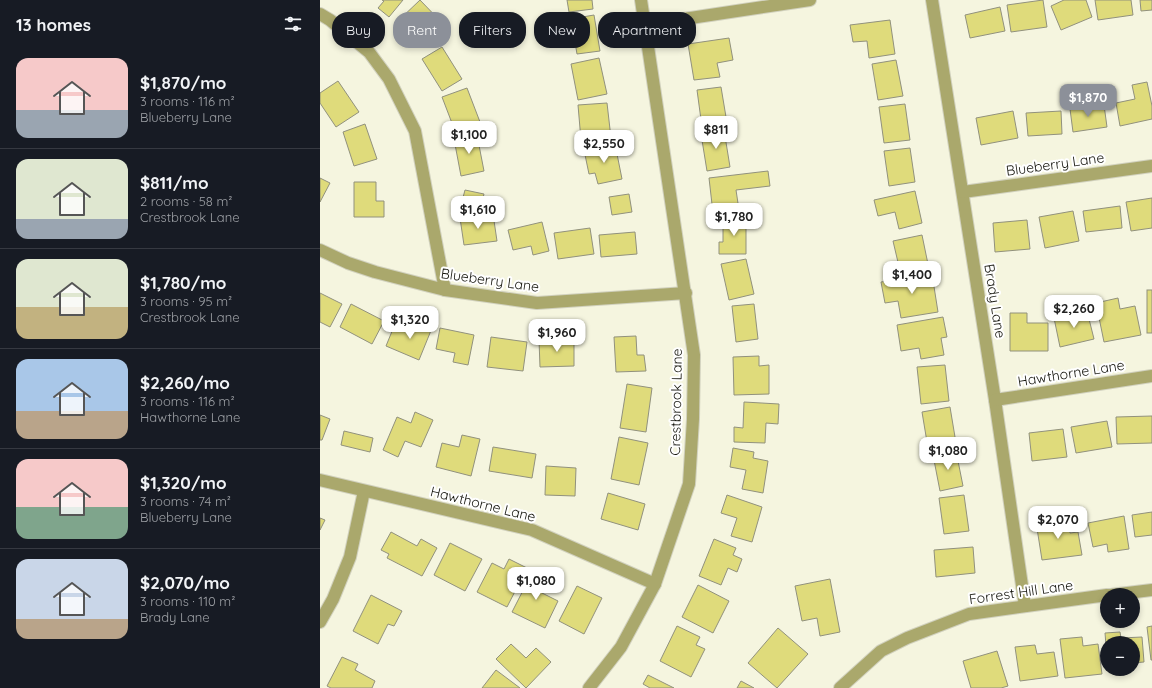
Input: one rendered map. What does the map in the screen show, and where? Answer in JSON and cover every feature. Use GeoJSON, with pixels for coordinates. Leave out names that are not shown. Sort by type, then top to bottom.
{"type":"FeatureCollection","features":[{"type":"Feature","properties":{"kind":"street","name":"Crestbrook Lane"},"geometry":{"type":"LineString","coordinates":[[641,0],[642,12]]}},
{"type":"Feature","properties":{"kind":"street"},"geometry":{"type":"LineString","coordinates":[[696,17],[810,0]]}},
{"type":"Feature","properties":{"kind":"street","name":"Brady Lane"},"geometry":{"type":"LineString","coordinates":[[932,0],[995,400],[1025,606]]}},
{"type":"Feature","properties":{"kind":"street"},"geometry":{"type":"LineString","coordinates":[[320,14],[330,20],[369,52],[389,79],[415,131],[445,290]]}},
{"type":"Feature","properties":{"kind":"street","name":"Crestbrook Lane"},"geometry":{"type":"LineString","coordinates":[[589,688],[621,647],[655,584],[689,484],[693,419],[694,355],[686,293],[648,48]]}},
{"type":"Feature","properties":{"kind":"street","name":"Blueberry Lane"},"geometry":{"type":"LineString","coordinates":[[963,192],[1152,166]]}},
{"type":"Feature","properties":{"kind":"street","name":"Blueberry Lane"},"geometry":{"type":"LineString","coordinates":[[320,250],[348,264],[445,290],[536,303],[686,293]]}},
{"type":"Feature","properties":{"kind":"street","name":"Hawthorne Lane"},"geometry":{"type":"LineString","coordinates":[[995,400],[1152,376]]}},
{"type":"Feature","properties":{"kind":"street","name":"Hawthorne Lane"},"geometry":{"type":"LineString","coordinates":[[320,480],[532,530],[655,584]]}},
{"type":"Feature","properties":{"kind":"street"},"geometry":{"type":"LineString","coordinates":[[320,622],[333,599],[350,557],[364,491]]}},
{"type":"Feature","properties":{"kind":"street"},"geometry":{"type":"LineString","coordinates":[[1140,591],[1152,590]]}},
{"type":"Feature","properties":{"kind":"street","name":"Forrest Hill Lane"},"geometry":{"type":"LineString","coordinates":[[840,688],[881,651],[907,638],[969,614],[1100,597]]}},
{"type":"Feature","properties":{"kind":"building"},"geometry":{"type":"Polygon","coordinates":[[[382,0],[403,0],[389,17],[385,12],[378,8],[384,1],[382,0]]]}},
{"type":"Feature","properties":{"kind":"building"},"geometry":{"type":"Polygon","coordinates":[[[420,0],[432,12],[407,12],[420,0]]]}},
{"type":"Feature","properties":{"kind":"building"},"geometry":{"type":"Polygon","coordinates":[[[567,0],[592,0],[593,9],[569,12],[567,0]]]}},
{"type":"Feature","properties":{"kind":"building"},"geometry":{"type":"Polygon","coordinates":[[[1043,0],[1047,27],[1011,32],[1007,5],[1043,0]]]}},
{"type":"Feature","properties":{"kind":"building"},"geometry":{"type":"Polygon","coordinates":[[[1064,0],[1086,0],[1092,17],[1061,30],[1051,6],[1064,0]]]}},
{"type":"Feature","properties":{"kind":"building"},"geometry":{"type":"Polygon","coordinates":[[[1095,0],[1131,0],[1133,15],[1098,20],[1095,0]]]}},
{"type":"Feature","properties":{"kind":"building"},"geometry":{"type":"Polygon","coordinates":[[[1140,0],[1152,0],[1152,10],[1141,11],[1140,0]]]}},
{"type":"Feature","properties":{"kind":"building"},"geometry":{"type":"Polygon","coordinates":[[[1000,7],[1005,31],[970,38],[965,15],[1000,7]]]}},
{"type":"Feature","properties":{"kind":"building"},"geometry":{"type":"Polygon","coordinates":[[[594,15],[598,48],[600,48],[600,51],[577,54],[576,48],[590,48],[590,16],[594,15]]]}},
{"type":"Feature","properties":{"kind":"building"},"geometry":{"type":"Polygon","coordinates":[[[890,20],[895,54],[869,58],[867,41],[853,42],[850,25],[890,20]]]}},
{"type":"Feature","properties":{"kind":"building"},"geometry":{"type":"Polygon","coordinates":[[[729,38],[733,60],[717,63],[720,77],[694,80],[689,48],[696,48],[696,43],[729,38]]]}},
{"type":"Feature","properties":{"kind":"building"},"geometry":{"type":"Polygon","coordinates":[[[443,48],[462,79],[442,91],[422,59],[443,48]]]}},
{"type":"Feature","properties":{"kind":"building"},"geometry":{"type":"Polygon","coordinates":[[[599,58],[607,94],[578,100],[571,64],[599,58]]]}},
{"type":"Feature","properties":{"kind":"building"},"geometry":{"type":"Polygon","coordinates":[[[896,60],[903,96],[878,100],[872,64],[896,60]]]}},
{"type":"Feature","properties":{"kind":"building"},"geometry":{"type":"Polygon","coordinates":[[[338,81],[359,112],[336,127],[320,103],[320,93],[338,81]]]}},
{"type":"Feature","properties":{"kind":"building"},"geometry":{"type":"Polygon","coordinates":[[[1147,82],[1152,106],[1152,119],[1120,126],[1116,103],[1135,99],[1132,85],[1147,82]]]}},
{"type":"Feature","properties":{"kind":"building"},"geometry":{"type":"Polygon","coordinates":[[[721,87],[727,123],[702,127],[697,90],[721,87]]]}},
{"type":"Feature","properties":{"kind":"building"},"geometry":{"type":"Polygon","coordinates":[[[467,88],[480,122],[455,131],[442,97],[467,88]]]}},
{"type":"Feature","properties":{"kind":"building"},"geometry":{"type":"Polygon","coordinates":[[[607,103],[611,138],[581,140],[578,105],[607,103]]]}},
{"type":"Feature","properties":{"kind":"building"},"geometry":{"type":"Polygon","coordinates":[[[905,104],[910,140],[884,143],[879,107],[905,104]]]}},
{"type":"Feature","properties":{"kind":"building"},"geometry":{"type":"Polygon","coordinates":[[[1104,105],[1107,127],[1073,132],[1070,109],[1104,105]]]}},
{"type":"Feature","properties":{"kind":"building"},"geometry":{"type":"Polygon","coordinates":[[[1013,111],[1018,138],[981,145],[976,118],[1013,111]]]}},
{"type":"Feature","properties":{"kind":"building"},"geometry":{"type":"Polygon","coordinates":[[[1061,111],[1062,134],[1028,136],[1026,113],[1061,111]]]}},
{"type":"Feature","properties":{"kind":"building"},"geometry":{"type":"Polygon","coordinates":[[[365,124],[377,159],[354,166],[343,132],[365,124]]]}},
{"type":"Feature","properties":{"kind":"building"},"geometry":{"type":"Polygon","coordinates":[[[724,130],[730,167],[707,171],[701,134],[724,130]]]}},
{"type":"Feature","properties":{"kind":"building"},"geometry":{"type":"Polygon","coordinates":[[[477,135],[484,171],[461,176],[454,139],[477,135]]]}},
{"type":"Feature","properties":{"kind":"building"},"geometry":{"type":"Polygon","coordinates":[[[615,144],[622,179],[598,184],[595,173],[589,174],[584,150],[615,144]]]}},
{"type":"Feature","properties":{"kind":"building"},"geometry":{"type":"Polygon","coordinates":[[[910,148],[915,182],[889,186],[884,151],[910,148]]]}},
{"type":"Feature","properties":{"kind":"building"},"geometry":{"type":"Polygon","coordinates":[[[768,171],[770,186],[736,190],[739,210],[713,213],[709,178],[768,171]]]}},
{"type":"Feature","properties":{"kind":"building"},"geometry":{"type":"Polygon","coordinates":[[[320,178],[330,183],[320,202],[320,178]]]}},
{"type":"Feature","properties":{"kind":"building"},"geometry":{"type":"Polygon","coordinates":[[[354,182],[376,182],[376,201],[384,201],[384,217],[354,217],[354,182]]]}},
{"type":"Feature","properties":{"kind":"building"},"geometry":{"type":"Polygon","coordinates":[[[465,190],[484,194],[480,209],[461,205],[465,190]]]}},
{"type":"Feature","properties":{"kind":"building"},"geometry":{"type":"Polygon","coordinates":[[[915,191],[922,223],[899,229],[895,212],[878,216],[874,200],[915,191]]]}},
{"type":"Feature","properties":{"kind":"building"},"geometry":{"type":"Polygon","coordinates":[[[629,194],[632,212],[612,215],[609,197],[629,194]]]}},
{"type":"Feature","properties":{"kind":"building"},"geometry":{"type":"Polygon","coordinates":[[[1152,198],[1152,228],[1131,231],[1126,202],[1152,198]]]}},
{"type":"Feature","properties":{"kind":"building"},"geometry":{"type":"Polygon","coordinates":[[[1120,206],[1122,228],[1086,232],[1083,211],[1120,206]]]}},
{"type":"Feature","properties":{"kind":"building"},"geometry":{"type":"Polygon","coordinates":[[[1073,211],[1079,241],[1045,248],[1039,217],[1073,211]]]}},
{"type":"Feature","properties":{"kind":"building"},"geometry":{"type":"Polygon","coordinates":[[[493,214],[497,241],[464,245],[460,218],[493,214]]]}},
{"type":"Feature","properties":{"kind":"building"},"geometry":{"type":"Polygon","coordinates":[[[723,219],[746,219],[746,254],[719,254],[719,242],[723,242],[723,219]]]}},
{"type":"Feature","properties":{"kind":"building"},"geometry":{"type":"Polygon","coordinates":[[[1027,220],[1030,249],[995,252],[993,223],[1027,220]]]}},
{"type":"Feature","properties":{"kind":"building"},"geometry":{"type":"Polygon","coordinates":[[[542,222],[549,251],[533,255],[531,246],[513,250],[508,230],[542,222]]]}},
{"type":"Feature","properties":{"kind":"building"},"geometry":{"type":"Polygon","coordinates":[[[590,228],[594,254],[558,259],[554,233],[590,228]]]}},
{"type":"Feature","properties":{"kind":"building"},"geometry":{"type":"Polygon","coordinates":[[[635,232],[637,254],[601,257],[599,235],[635,232]]]}},
{"type":"Feature","properties":{"kind":"building"},"geometry":{"type":"Polygon","coordinates":[[[922,235],[929,269],[901,275],[893,241],[922,235]]]}},
{"type":"Feature","properties":{"kind":"building"},"geometry":{"type":"Polygon","coordinates":[[[746,259],[754,294],[729,300],[721,264],[746,259]]]}},
{"type":"Feature","properties":{"kind":"building"},"geometry":{"type":"Polygon","coordinates":[[[932,274],[938,312],[901,318],[898,301],[885,303],[881,282],[932,274]]]}},
{"type":"Feature","properties":{"kind":"building"},"geometry":{"type":"Polygon","coordinates":[[[1147,290],[1152,290],[1152,333],[1147,333],[1147,290]]]}},
{"type":"Feature","properties":{"kind":"building"},"geometry":{"type":"Polygon","coordinates":[[[320,293],[342,304],[330,327],[320,322],[320,293]]]}},
{"type":"Feature","properties":{"kind":"building"},"geometry":{"type":"Polygon","coordinates":[[[1118,298],[1120,309],[1135,306],[1141,335],[1104,342],[1096,303],[1118,298]]]}},
{"type":"Feature","properties":{"kind":"building"},"geometry":{"type":"Polygon","coordinates":[[[351,304],[384,321],[372,344],[340,327],[351,304]]]}},
{"type":"Feature","properties":{"kind":"building"},"geometry":{"type":"Polygon","coordinates":[[[754,304],[758,339],[736,342],[732,306],[754,304]]]}},
{"type":"Feature","properties":{"kind":"building"},"geometry":{"type":"Polygon","coordinates":[[[1087,311],[1094,339],[1060,347],[1054,318],[1087,311]]]}},
{"type":"Feature","properties":{"kind":"building"},"geometry":{"type":"Polygon","coordinates":[[[1010,313],[1027,313],[1027,323],[1048,323],[1048,351],[1010,351],[1010,313]]]}},
{"type":"Feature","properties":{"kind":"building"},"geometry":{"type":"Polygon","coordinates":[[[943,317],[947,337],[941,338],[944,355],[921,359],[919,348],[901,351],[897,325],[943,317]]]}},
{"type":"Feature","properties":{"kind":"building"},"geometry":{"type":"Polygon","coordinates":[[[417,322],[432,328],[419,360],[386,346],[395,324],[413,332],[417,322]]]}},
{"type":"Feature","properties":{"kind":"building"},"geometry":{"type":"Polygon","coordinates":[[[440,328],[474,335],[468,365],[453,362],[455,353],[436,349],[440,328]]]}},
{"type":"Feature","properties":{"kind":"building"},"geometry":{"type":"Polygon","coordinates":[[[636,336],[637,355],[644,355],[646,371],[616,372],[614,337],[636,336]]]}},
{"type":"Feature","properties":{"kind":"building"},"geometry":{"type":"Polygon","coordinates":[[[491,337],[527,342],[523,371],[487,367],[491,337]]]}},
{"type":"Feature","properties":{"kind":"building"},"geometry":{"type":"Polygon","coordinates":[[[539,340],[574,340],[574,366],[540,367],[539,340]]]}},
{"type":"Feature","properties":{"kind":"building"},"geometry":{"type":"Polygon","coordinates":[[[759,356],[759,366],[769,365],[769,394],[734,395],[733,357],[759,356]]]}},
{"type":"Feature","properties":{"kind":"building"},"geometry":{"type":"Polygon","coordinates":[[[945,365],[949,401],[921,404],[917,367],[945,365]]]}},
{"type":"Feature","properties":{"kind":"building"},"geometry":{"type":"Polygon","coordinates":[[[627,384],[652,388],[646,432],[620,428],[627,384]]]}},
{"type":"Feature","properties":{"kind":"building"},"geometry":{"type":"Polygon","coordinates":[[[744,402],[779,404],[778,424],[766,423],[765,443],[734,442],[734,427],[743,428],[744,402]]]}},
{"type":"Feature","properties":{"kind":"building"},"geometry":{"type":"Polygon","coordinates":[[[950,407],[956,443],[928,448],[922,412],[950,407]]]}},
{"type":"Feature","properties":{"kind":"building"},"geometry":{"type":"Polygon","coordinates":[[[415,412],[433,420],[421,447],[405,441],[398,457],[383,450],[397,417],[411,423],[415,412]]]}},
{"type":"Feature","properties":{"kind":"building"},"geometry":{"type":"Polygon","coordinates":[[[320,415],[330,419],[322,440],[320,440],[320,415]]]}},
{"type":"Feature","properties":{"kind":"building"},"geometry":{"type":"Polygon","coordinates":[[[1152,416],[1152,443],[1117,444],[1116,417],[1152,416]]]}},
{"type":"Feature","properties":{"kind":"building"},"geometry":{"type":"Polygon","coordinates":[[[1107,421],[1112,447],[1076,453],[1071,427],[1107,421]]]}},
{"type":"Feature","properties":{"kind":"building"},"geometry":{"type":"Polygon","coordinates":[[[1063,429],[1067,457],[1032,461],[1029,433],[1063,429]]]}},
{"type":"Feature","properties":{"kind":"building"},"geometry":{"type":"Polygon","coordinates":[[[344,431],[373,438],[370,452],[341,445],[344,431]]]}},
{"type":"Feature","properties":{"kind":"building"},"geometry":{"type":"Polygon","coordinates":[[[462,435],[480,439],[471,476],[436,467],[442,443],[459,447],[462,435]]]}},
{"type":"Feature","properties":{"kind":"building"},"geometry":{"type":"Polygon","coordinates":[[[619,437],[648,443],[639,485],[611,479],[619,437]]]}},
{"type":"Feature","properties":{"kind":"building"},"geometry":{"type":"Polygon","coordinates":[[[493,447],[536,454],[532,478],[489,471],[493,447]]]}},
{"type":"Feature","properties":{"kind":"building"},"geometry":{"type":"Polygon","coordinates":[[[733,448],[754,452],[753,458],[768,461],[763,493],[742,489],[746,470],[730,467],[733,448]]]}},
{"type":"Feature","properties":{"kind":"building"},"geometry":{"type":"Polygon","coordinates":[[[956,451],[963,486],[940,491],[933,455],[956,451]]]}},
{"type":"Feature","properties":{"kind":"building"},"geometry":{"type":"Polygon","coordinates":[[[546,466],[576,468],[575,496],[545,495],[546,466]]]}},
{"type":"Feature","properties":{"kind":"building"},"geometry":{"type":"Polygon","coordinates":[[[608,493],[645,504],[638,530],[601,519],[608,493]]]}},
{"type":"Feature","properties":{"kind":"building"},"geometry":{"type":"Polygon","coordinates":[[[727,495],[762,507],[752,542],[731,536],[737,518],[721,513],[727,495]]]}},
{"type":"Feature","properties":{"kind":"building"},"geometry":{"type":"Polygon","coordinates":[[[964,495],[969,531],[944,534],[939,498],[964,495]]]}},
{"type":"Feature","properties":{"kind":"building"},"geometry":{"type":"Polygon","coordinates":[[[1152,512],[1152,535],[1135,537],[1132,515],[1152,512]]]}},
{"type":"Feature","properties":{"kind":"building"},"geometry":{"type":"Polygon","coordinates":[[[1124,516],[1129,549],[1108,552],[1107,544],[1093,547],[1088,523],[1124,516]]]}},
{"type":"Feature","properties":{"kind":"building"},"geometry":{"type":"Polygon","coordinates":[[[320,518],[325,520],[320,530],[320,518]]]}},
{"type":"Feature","properties":{"kind":"building"},"geometry":{"type":"Polygon","coordinates":[[[1069,518],[1070,533],[1078,532],[1082,555],[1042,560],[1036,522],[1069,518]]]}},
{"type":"Feature","properties":{"kind":"building"},"geometry":{"type":"Polygon","coordinates":[[[391,532],[417,546],[421,539],[437,548],[422,576],[387,558],[389,554],[381,550],[391,532]]]}},
{"type":"Feature","properties":{"kind":"building"},"geometry":{"type":"Polygon","coordinates":[[[714,539],[736,548],[733,555],[742,559],[737,572],[728,568],[721,585],[699,576],[714,539]]]}},
{"type":"Feature","properties":{"kind":"building"},"geometry":{"type":"Polygon","coordinates":[[[450,543],[482,559],[465,591],[434,575],[450,543]]]}},
{"type":"Feature","properties":{"kind":"building"},"geometry":{"type":"Polygon","coordinates":[[[973,547],[975,573],[936,577],[934,550],[973,547]]]}},
{"type":"Feature","properties":{"kind":"building"},"geometry":{"type":"Polygon","coordinates":[[[509,559],[527,568],[507,607],[477,592],[492,563],[504,569],[509,559]]]}},
{"type":"Feature","properties":{"kind":"building"},"geometry":{"type":"Polygon","coordinates":[[[534,569],[550,577],[542,593],[558,601],[545,628],[512,612],[534,569]]]}},
{"type":"Feature","properties":{"kind":"building"},"geometry":{"type":"Polygon","coordinates":[[[830,579],[840,632],[820,636],[817,618],[802,621],[795,586],[830,579]]]}},
{"type":"Feature","properties":{"kind":"building"},"geometry":{"type":"Polygon","coordinates":[[[698,585],[729,601],[713,633],[682,617],[698,585]]]}},
{"type":"Feature","properties":{"kind":"building"},"geometry":{"type":"Polygon","coordinates":[[[577,586],[602,598],[584,634],[559,621],[577,586]]]}},
{"type":"Feature","properties":{"kind":"building"},"geometry":{"type":"Polygon","coordinates":[[[371,595],[402,611],[394,626],[388,624],[378,644],[353,631],[371,595]]]}},
{"type":"Feature","properties":{"kind":"building"},"geometry":{"type":"Polygon","coordinates":[[[677,626],[700,637],[696,645],[705,649],[691,677],[660,661],[677,626]]]}},
{"type":"Feature","properties":{"kind":"building"},"geometry":{"type":"Polygon","coordinates":[[[1152,626],[1152,660],[1151,660],[1147,627],[1152,626]]]}},
{"type":"Feature","properties":{"kind":"building"},"geometry":{"type":"Polygon","coordinates":[[[778,628],[808,654],[777,688],[748,663],[778,628]]]}},
{"type":"Feature","properties":{"kind":"building"},"geometry":{"type":"Polygon","coordinates":[[[1120,632],[1121,636],[1105,636],[1105,633],[1120,632]]]}},
{"type":"Feature","properties":{"kind":"building"},"geometry":{"type":"Polygon","coordinates":[[[1082,637],[1083,646],[1098,644],[1100,674],[1065,678],[1060,639],[1082,637]]]}},
{"type":"Feature","properties":{"kind":"building"},"geometry":{"type":"Polygon","coordinates":[[[1140,637],[1142,637],[1144,662],[1140,662],[1140,637]]]}},
{"type":"Feature","properties":{"kind":"building"},"geometry":{"type":"Polygon","coordinates":[[[511,644],[526,658],[536,648],[551,662],[526,688],[496,659],[511,644]]]}},
{"type":"Feature","properties":{"kind":"building"},"geometry":{"type":"Polygon","coordinates":[[[1035,645],[1037,654],[1054,652],[1058,676],[1020,681],[1015,647],[1035,645]]]}},
{"type":"Feature","properties":{"kind":"building"},"geometry":{"type":"Polygon","coordinates":[[[997,651],[1008,686],[1001,688],[971,688],[963,661],[997,651]]]}},
{"type":"Feature","properties":{"kind":"building"},"geometry":{"type":"Polygon","coordinates":[[[342,657],[358,664],[355,670],[375,681],[372,688],[331,688],[327,686],[342,657]]]}},
{"type":"Feature","properties":{"kind":"building"},"geometry":{"type":"Polygon","coordinates":[[[496,670],[520,688],[482,688],[496,670]]]}},
{"type":"Feature","properties":{"kind":"building"},"geometry":{"type":"Polygon","coordinates":[[[648,675],[674,688],[650,688],[643,684],[648,675]]]}},
{"type":"Feature","properties":{"kind":"building"},"geometry":{"type":"Polygon","coordinates":[[[741,681],[754,688],[737,688],[741,681]]]}}]}
